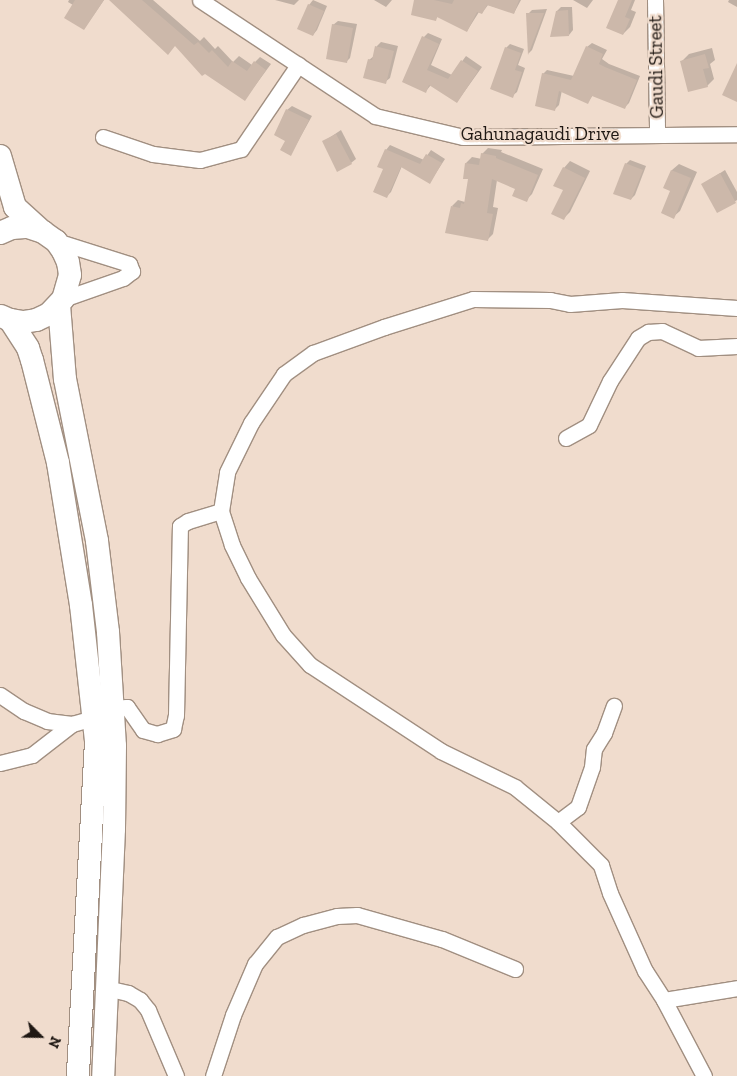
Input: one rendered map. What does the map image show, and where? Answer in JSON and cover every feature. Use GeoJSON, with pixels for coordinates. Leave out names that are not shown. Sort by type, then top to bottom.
{"type":"FeatureCollection","features":[{"type":"Feature","properties":{"kind":"main road"},"geometry":{"type":"LineString","coordinates":[[0,156],[15,207],[49,236],[68,262],[68,287],[61,302],[49,314],[36,320],[23,322],[5,318]]}},
{"type":"Feature","properties":{"kind":"main road"},"geometry":{"type":"LineString","coordinates":[[0,233],[12,228],[28,227],[49,236]]}},
{"type":"Feature","properties":{"kind":"main road"},"geometry":{"type":"LineString","coordinates":[[61,302],[65,379],[97,542],[108,632],[93,717],[114,829],[103,1076]]}},
{"type":"Feature","properties":{"kind":"main road"},"geometry":{"type":"LineString","coordinates":[[5,318],[28,348],[58,463],[81,605],[96,741],[78,1076]]}},
{"type":"Feature","properties":{"kind":"street","name":"Gahunagaudi Drive"},"geometry":{"type":"LineString","coordinates":[[200,0],[375,116],[463,137],[737,134]]}},
{"type":"Feature","properties":{"kind":"street","name":"Gaudi Street"},"geometry":{"type":"LineString","coordinates":[[655,0],[657,134]]}},
{"type":"Feature","properties":{"kind":"street"},"geometry":{"type":"LineString","coordinates":[[103,137],[153,154],[200,160],[241,149],[298,65]]}},
{"type":"Feature","properties":{"kind":"street"},"geometry":{"type":"LineString","coordinates":[[49,236],[129,264],[132,271],[123,278],[61,302]]}},
{"type":"Feature","properties":{"kind":"street"},"geometry":{"type":"LineString","coordinates":[[704,1076],[664,1000],[645,972],[610,892],[602,865],[558,822],[515,787],[441,751],[310,665],[283,634],[248,578],[232,545],[221,511],[228,472],[251,423],[284,374],[313,353],[384,327],[473,299],[550,300],[570,304],[622,300],[737,308]]}},
{"type":"Feature","properties":{"kind":"street"},"geometry":{"type":"LineString","coordinates":[[566,438],[589,426],[610,381],[638,338],[648,332],[662,332],[698,348],[737,346]]}},
{"type":"Feature","properties":{"kind":"street"},"geometry":{"type":"LineString","coordinates":[[0,695],[24,710],[47,720],[93,717],[127,707],[143,730],[157,734],[173,729],[176,715],[180,526],[188,521],[221,511]]}},
{"type":"Feature","properties":{"kind":"street"},"geometry":{"type":"LineString","coordinates":[[558,822],[578,807],[588,783],[594,749],[604,732],[614,706]]}},
{"type":"Feature","properties":{"kind":"street"},"geometry":{"type":"LineString","coordinates":[[0,763],[32,755],[93,717]]}},
{"type":"Feature","properties":{"kind":"street"},"geometry":{"type":"LineString","coordinates":[[213,1076],[233,1015],[255,964],[277,937],[303,925],[336,916],[357,915],[442,939],[516,969]]}},
{"type":"Feature","properties":{"kind":"street"},"geometry":{"type":"LineString","coordinates":[[106,988],[128,993],[140,1000],[148,1010],[176,1076]]}},
{"type":"Feature","properties":{"kind":"street"},"geometry":{"type":"LineString","coordinates":[[664,1000],[737,988]]}},
{"type":"Feature","properties":{"kind":"building"},"geometry":{"type":"Polygon","coordinates":[[[75,0],[104,0],[84,30],[64,18],[75,0]]]}},
{"type":"Feature","properties":{"kind":"building"},"geometry":{"type":"Polygon","coordinates":[[[109,0],[142,0],[194,45],[198,42],[209,53],[212,50],[228,67],[232,61],[247,71],[254,61],[266,70],[245,101],[205,74],[202,76],[175,46],[168,55],[109,0]]]}},
{"type":"Feature","properties":{"kind":"building"},"geometry":{"type":"Polygon","coordinates":[[[414,0],[434,0],[452,4],[454,0],[519,0],[514,14],[487,5],[482,14],[477,12],[467,32],[437,17],[436,21],[411,15],[414,0]]]}},
{"type":"Feature","properties":{"kind":"building"},"geometry":{"type":"Polygon","coordinates":[[[618,0],[632,0],[625,17],[630,19],[623,35],[606,28],[618,0]]]}},
{"type":"Feature","properties":{"kind":"building"},"geometry":{"type":"Polygon","coordinates":[[[308,4],[324,11],[313,36],[297,29],[308,4]]]}},
{"type":"Feature","properties":{"kind":"building"},"geometry":{"type":"Polygon","coordinates":[[[568,10],[569,36],[550,37],[556,11],[568,10]]]}},
{"type":"Feature","properties":{"kind":"building"},"geometry":{"type":"Polygon","coordinates":[[[526,13],[544,13],[528,55],[526,13]]]}},
{"type":"Feature","properties":{"kind":"building"},"geometry":{"type":"Polygon","coordinates":[[[332,24],[353,28],[347,63],[326,59],[332,24]]]}},
{"type":"Feature","properties":{"kind":"building"},"geometry":{"type":"Polygon","coordinates":[[[422,36],[439,44],[427,70],[448,79],[461,60],[478,71],[457,103],[429,85],[426,93],[402,82],[422,36]]]}},
{"type":"Feature","properties":{"kind":"building"},"geometry":{"type":"Polygon","coordinates":[[[375,46],[394,51],[386,84],[363,78],[368,59],[372,60],[375,46]]]}},
{"type":"Feature","properties":{"kind":"building"},"geometry":{"type":"Polygon","coordinates":[[[586,46],[603,54],[599,64],[637,80],[625,109],[592,96],[588,104],[559,91],[555,111],[535,106],[542,73],[571,80],[586,46]]]}},
{"type":"Feature","properties":{"kind":"building"},"geometry":{"type":"Polygon","coordinates":[[[505,47],[521,53],[515,70],[522,72],[513,98],[490,89],[505,47]]]}},
{"type":"Feature","properties":{"kind":"building"},"geometry":{"type":"Polygon","coordinates":[[[705,54],[709,68],[703,69],[708,87],[688,92],[680,61],[705,54]]]}},
{"type":"Feature","properties":{"kind":"building"},"geometry":{"type":"Polygon","coordinates":[[[737,63],[737,102],[722,95],[737,63]]]}},
{"type":"Feature","properties":{"kind":"building"},"geometry":{"type":"Polygon","coordinates":[[[286,109],[309,120],[291,156],[280,150],[285,141],[274,135],[286,109]]]}},
{"type":"Feature","properties":{"kind":"building"},"geometry":{"type":"Polygon","coordinates":[[[336,134],[352,164],[337,172],[322,141],[336,134]]]}},
{"type":"Feature","properties":{"kind":"building"},"geometry":{"type":"Polygon","coordinates":[[[385,149],[420,164],[426,154],[442,163],[430,184],[401,167],[387,198],[373,192],[383,169],[377,167],[385,149]]]}},
{"type":"Feature","properties":{"kind":"building"},"geometry":{"type":"Polygon","coordinates":[[[481,153],[496,156],[496,158],[538,175],[527,202],[512,196],[515,189],[492,179],[487,213],[493,214],[488,241],[445,233],[451,206],[460,208],[461,203],[464,204],[468,179],[463,179],[465,163],[479,165],[481,153]]]}},
{"type":"Feature","properties":{"kind":"building"},"geometry":{"type":"Polygon","coordinates":[[[625,163],[643,170],[631,200],[613,194],[625,163]]]}},
{"type":"Feature","properties":{"kind":"building"},"geometry":{"type":"Polygon","coordinates":[[[563,167],[585,178],[564,220],[551,214],[563,190],[553,186],[563,167]]]}},
{"type":"Feature","properties":{"kind":"building"},"geometry":{"type":"Polygon","coordinates":[[[671,170],[691,178],[674,219],[661,213],[670,191],[663,188],[671,170]]]}},
{"type":"Feature","properties":{"kind":"building"},"geometry":{"type":"Polygon","coordinates":[[[720,173],[736,203],[717,213],[701,184],[720,173]]]}}]}
